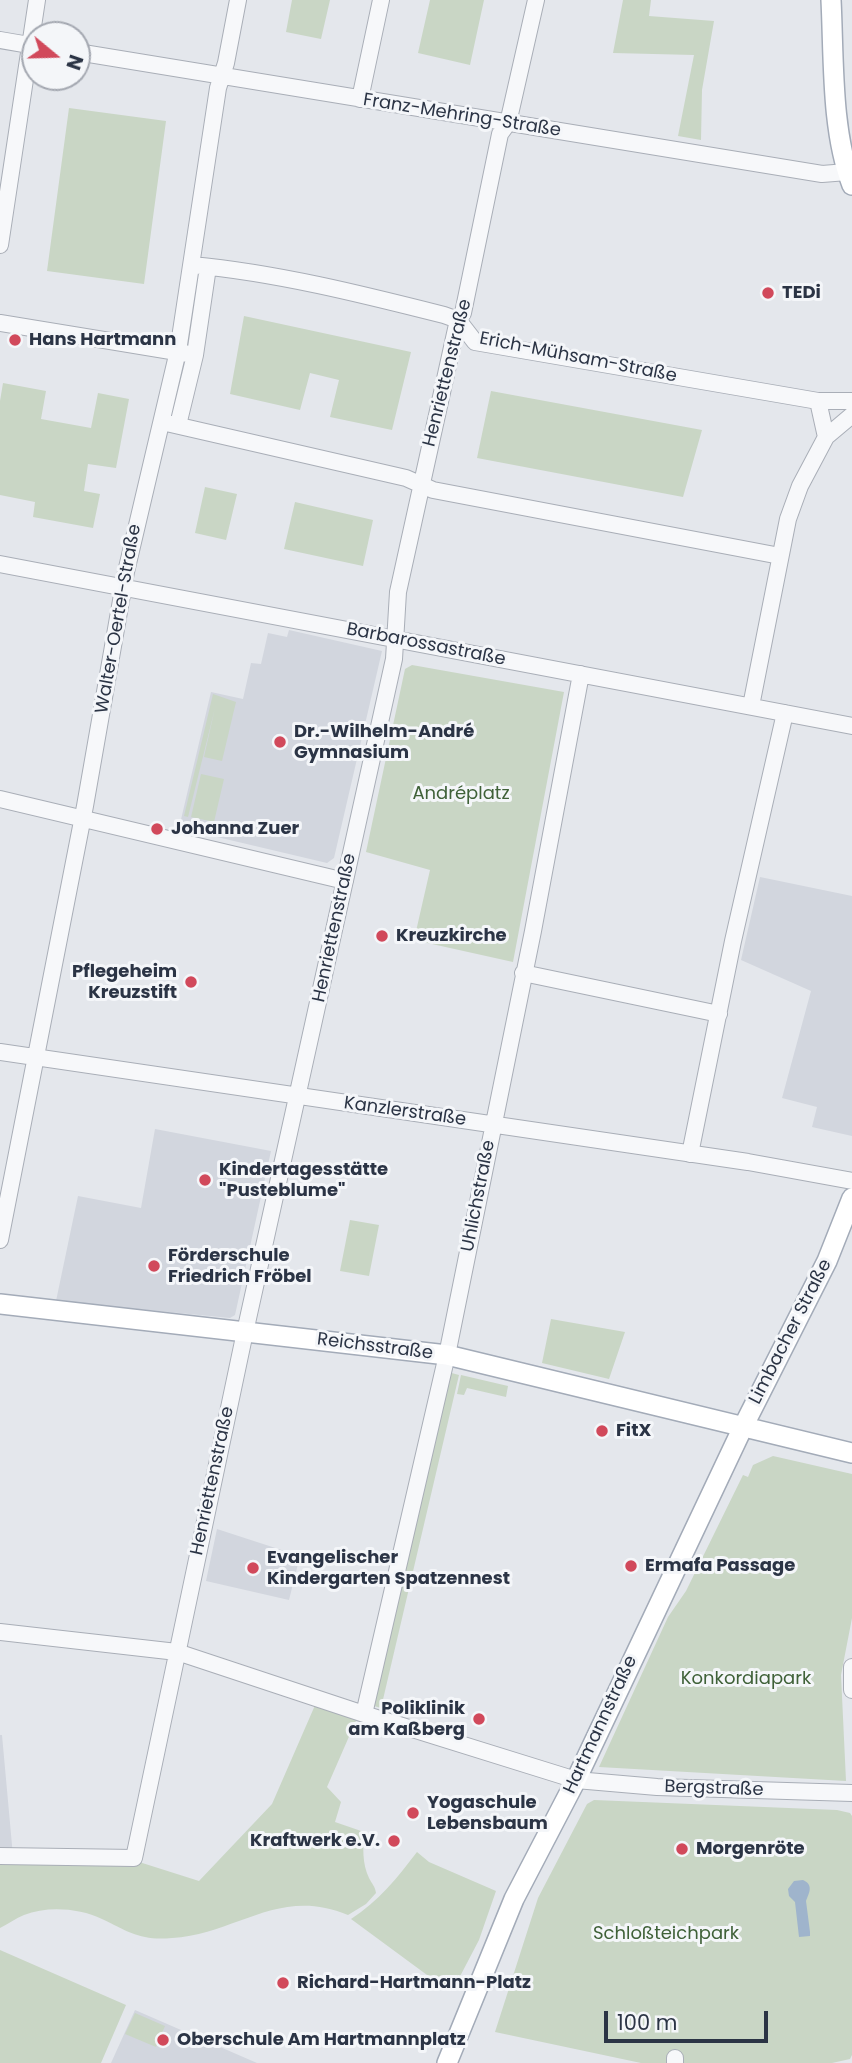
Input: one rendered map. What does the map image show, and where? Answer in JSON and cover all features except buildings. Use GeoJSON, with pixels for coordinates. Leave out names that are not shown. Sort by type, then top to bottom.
{"type":"FeatureCollection","features":[{"type":"Feature","properties":{"kind":"main road"},"geometry":{"type":"LineString","coordinates":[[831,0],[840,135],[850,178]]}},
{"type":"Feature","properties":{"kind":"main road","name":"Limbacher Straße"},"geometry":{"type":"LineString","coordinates":[[743,1427],[827,1261],[852,1198]]}},
{"type":"Feature","properties":{"kind":"main road","name":"Reichsstraße"},"geometry":{"type":"LineString","coordinates":[[0,1304],[447,1355],[852,1453]]}},
{"type":"Feature","properties":{"kind":"main road","name":"Hartmannstraße"},"geometry":{"type":"LineString","coordinates":[[447,2063],[514,1899],[576,1780],[743,1427]]}},
{"type":"Feature","properties":{"kind":"street"},"geometry":{"type":"LineString","coordinates":[[35,21],[37,0]]}},
{"type":"Feature","properties":{"kind":"street","name":"Walter-Oertel-Straße"},"geometry":{"type":"LineString","coordinates":[[178,425],[195,355],[200,266],[222,76],[238,0]]}},
{"type":"Feature","properties":{"kind":"street"},"geometry":{"type":"LineString","coordinates":[[360,99],[381,0]]}},
{"type":"Feature","properties":{"kind":"street","name":"Henriettenstraße"},"geometry":{"type":"LineString","coordinates":[[0,1856],[134,1858],[245,1332],[394,659],[398,592],[421,485],[458,320],[463,313],[500,134],[508,123],[536,0]]}},
{"type":"Feature","properties":{"kind":"street"},"geometry":{"type":"LineString","coordinates":[[0,40],[21,43]]}},
{"type":"Feature","properties":{"kind":"street","name":"Franz-Mehring-Straße"},"geometry":{"type":"LineString","coordinates":[[91,54],[850,178]]}},
{"type":"Feature","properties":{"kind":"street"},"geometry":{"type":"LineString","coordinates":[[0,245],[25,91]]}},
{"type":"Feature","properties":{"kind":"street","name":"Walter-Oertel-Straße"},"geometry":{"type":"LineString","coordinates":[[0,1240],[138,516],[200,266]]}},
{"type":"Feature","properties":{"kind":"street","name":"Erich-Mühsam-Straße"},"geometry":{"type":"LineString","coordinates":[[200,266],[334,289],[458,320],[475,342],[818,401],[852,401]]}},
{"type":"Feature","properties":{"kind":"street"},"geometry":{"type":"LineString","coordinates":[[0,323],[195,355]]}},
{"type":"Feature","properties":{"kind":"street"},"geometry":{"type":"LineString","coordinates":[[818,401],[826,437]]}},
{"type":"Feature","properties":{"kind":"street"},"geometry":{"type":"LineString","coordinates":[[751,706],[788,519],[800,486],[826,437],[852,415]]}},
{"type":"Feature","properties":{"kind":"street"},"geometry":{"type":"LineString","coordinates":[[162,422],[406,478],[433,490],[780,556]]}},
{"type":"Feature","properties":{"kind":"street","name":"Barbarossastraße"},"geometry":{"type":"LineString","coordinates":[[0,564],[852,726]]}},
{"type":"Feature","properties":{"kind":"street","name":"Uhlichstraße"},"geometry":{"type":"LineString","coordinates":[[364,1714],[447,1355],[581,674]]}},
{"type":"Feature","properties":{"kind":"street"},"geometry":{"type":"LineString","coordinates":[[690,1154],[733,941],[785,713]]}},
{"type":"Feature","properties":{"kind":"street"},"geometry":{"type":"LineString","coordinates":[[0,799],[345,881]]}},
{"type":"Feature","properties":{"kind":"street"},"geometry":{"type":"LineString","coordinates":[[523,973],[719,1014]]}},
{"type":"Feature","properties":{"kind":"street","name":"Kanzlerstraße"},"geometry":{"type":"LineString","coordinates":[[0,1052],[816,1173],[852,1181]]}},
{"type":"Feature","properties":{"kind":"street","name":"Bergstraße"},"geometry":{"type":"LineString","coordinates":[[0,1632],[177,1652],[576,1780],[644,1786],[852,1793]]}},
{"type":"Feature","properties":{"kind":"street"},"geometry":{"type":"LineString","coordinates":[[852,1667],[852,1690]]}},
{"type":"Feature","properties":{"kind":"shaded area","name":"Dr.-Wilhelm-André Gymnasium"},"geometry":{"type":"Polygon","coordinates":[[[289,630],[382,651],[334,858],[327,863],[179,828],[211,692],[243,699],[251,663],[261,664],[268,633],[287,637],[289,630]]]}},
{"type":"Feature","properties":{"kind":"shaded area"},"geometry":{"type":"Polygon","coordinates":[[[760,877],[852,896],[852,1136],[812,1127],[817,1107],[782,1098],[811,991],[741,960],[760,877]]]}},
{"type":"Feature","properties":{"kind":"shaded area","name":"Förderschule Friedrich Fröbel"},"geometry":{"type":"Polygon","coordinates":[[[155,1129],[271,1151],[235,1315],[230,1318],[56,1301],[78,1196],[141,1208],[155,1129]]]}},
{"type":"Feature","properties":{"kind":"shaded area","name":"Evangelischer Kindergarten Spatzennest"},"geometry":{"type":"Polygon","coordinates":[[[217,1529],[300,1556],[289,1600],[206,1581],[217,1529]]]}},
{"type":"Feature","properties":{"kind":"shaded area"},"geometry":{"type":"Polygon","coordinates":[[[2,1735],[13,1856],[0,1856],[2,1735]]]}},
{"type":"Feature","properties":{"kind":"shaded area","name":"Oberschule Am Hartmannplatz"},"geometry":{"type":"Polygon","coordinates":[[[135,2010],[257,2063],[111,2063],[135,2010]]]}},
{"type":"Feature","properties":{"kind":"green space"},"geometry":{"type":"Polygon","coordinates":[[[292,0],[330,0],[321,39],[286,32],[292,0]]]}},
{"type":"Feature","properties":{"kind":"green space"},"geometry":{"type":"Polygon","coordinates":[[[430,0],[484,0],[470,65],[418,53],[430,0]]]}},
{"type":"Feature","properties":{"kind":"green space"},"geometry":{"type":"Polygon","coordinates":[[[623,0],[651,0],[649,16],[714,21],[702,90],[701,140],[678,136],[694,55],[613,53],[623,0]]]}},
{"type":"Feature","properties":{"kind":"green space"},"geometry":{"type":"Polygon","coordinates":[[[69,108],[166,121],[144,284],[47,271],[69,108]]]}},
{"type":"Feature","properties":{"kind":"green space"},"geometry":{"type":"Polygon","coordinates":[[[244,316],[411,352],[392,430],[330,417],[339,380],[310,373],[300,410],[230,394],[244,316]]]}},
{"type":"Feature","properties":{"kind":"green space"},"geometry":{"type":"Polygon","coordinates":[[[3,383],[46,391],[41,419],[91,428],[98,393],[129,399],[116,468],[88,464],[84,491],[100,494],[93,528],[33,517],[35,502],[0,495],[0,401],[3,383]]]}},
{"type":"Feature","properties":{"kind":"green space"},"geometry":{"type":"Polygon","coordinates":[[[491,391],[702,430],[683,497],[477,458],[491,391]]]}},
{"type":"Feature","properties":{"kind":"green space"},"geometry":{"type":"Polygon","coordinates":[[[205,487],[237,494],[226,540],[195,533],[205,487]]]}},
{"type":"Feature","properties":{"kind":"green space"},"geometry":{"type":"Polygon","coordinates":[[[295,502],[373,520],[363,566],[284,549],[295,502]]]}},
{"type":"Feature","properties":{"kind":"green space","name":"Andréplatz"},"geometry":{"type":"Polygon","coordinates":[[[412,665],[564,692],[513,962],[414,940],[430,870],[366,852],[405,669],[412,665]]]}},
{"type":"Feature","properties":{"kind":"green space"},"geometry":{"type":"Polygon","coordinates":[[[213,694],[236,702],[222,761],[204,757],[215,708],[188,817],[184,816],[213,694]]]}},
{"type":"Feature","properties":{"kind":"green space"},"geometry":{"type":"Polygon","coordinates":[[[201,774],[224,779],[214,822],[191,817],[201,774]]]}},
{"type":"Feature","properties":{"kind":"green space"},"geometry":{"type":"Polygon","coordinates":[[[350,1220],[379,1225],[369,1276],[340,1271],[350,1220]]]}},
{"type":"Feature","properties":{"kind":"green space"},"geometry":{"type":"Polygon","coordinates":[[[551,1319],[625,1332],[609,1379],[542,1363],[551,1319]]]}},
{"type":"Feature","properties":{"kind":"green space"},"geometry":{"type":"Polygon","coordinates":[[[448,1372],[459,1375],[381,1708],[374,1706],[448,1372]]]}},
{"type":"Feature","properties":{"kind":"green space"},"geometry":{"type":"Polygon","coordinates":[[[461,1375],[508,1386],[506,1397],[467,1388],[464,1395],[457,1394],[461,1375]]]}},
{"type":"Feature","properties":{"kind":"green space","name":"Konkordiapark"},"geometry":{"type":"Polygon","coordinates":[[[773,1456],[852,1474],[852,1618],[841,1675],[846,1781],[599,1767],[668,1617],[686,1591],[743,1475],[748,1477],[753,1465],[773,1456]]]}},
{"type":"Feature","properties":{"kind":"green space"},"geometry":{"type":"Polygon","coordinates":[[[316,1703],[358,1716],[327,1787],[341,1802],[335,1822],[364,1832],[365,1867],[376,1893],[366,1904],[348,1915],[323,1907],[279,1908],[195,1935],[161,1939],[128,1932],[83,1912],[63,1910],[33,1912],[0,1928],[0,1861],[136,1861],[199,1881],[272,1804],[316,1703]]]}},
{"type":"Feature","properties":{"kind":"green space","name":"Schloßteichpark"},"geometry":{"type":"Polygon","coordinates":[[[594,1800],[837,1810],[850,1813],[850,2059],[832,2063],[641,2063],[495,2032],[538,1898],[587,1804],[594,1800]]]}},
{"type":"Feature","properties":{"kind":"green space"},"geometry":{"type":"Polygon","coordinates":[[[417,1852],[429,1862],[496,1891],[479,1940],[456,1984],[442,1986],[351,1919],[379,1897],[417,1852]]]}},
{"type":"Feature","properties":{"kind":"green space"},"geometry":{"type":"Polygon","coordinates":[[[0,1950],[126,2005],[101,2063],[0,2063],[0,1950]]]}},
{"type":"Feature","properties":{"kind":"green space"},"geometry":{"type":"Polygon","coordinates":[[[135,2013],[165,2026],[156,2047],[125,2034],[135,2013]]]}},
{"type":"Feature","properties":{"kind":"water"},"geometry":{"type":"Polygon","coordinates":[[[803,1880],[810,1887],[806,1901],[810,1936],[799,1937],[795,1902],[789,1896],[788,1889],[794,1881],[803,1880]]]}},
{"type":"Feature","properties":{"kind":"place","name":"TEDi"},"geometry":{"type":"Point","coordinates":[768,293]}},
{"type":"Feature","properties":{"kind":"place","name":"Hans Hartmann"},"geometry":{"type":"Point","coordinates":[15,340]}},
{"type":"Feature","properties":{"kind":"place","name":"Dr.-Wilhelm-André Gymnasium"},"geometry":{"type":"Point","coordinates":[280,742]}},
{"type":"Feature","properties":{"kind":"place","name":"Johanna Zuer"},"geometry":{"type":"Point","coordinates":[157,829]}},
{"type":"Feature","properties":{"kind":"place","name":"Kreuzkirche"},"geometry":{"type":"Point","coordinates":[382,936]}},
{"type":"Feature","properties":{"kind":"place","name":"Pflegeheim Kreuzstift"},"geometry":{"type":"Point","coordinates":[191,982]}},
{"type":"Feature","properties":{"kind":"place","name":"Kindertagesstätte \"Pusteblume\""},"geometry":{"type":"Point","coordinates":[205,1180]}},
{"type":"Feature","properties":{"kind":"place","name":"Förderschule Friedrich Fröbel"},"geometry":{"type":"Point","coordinates":[154,1266]}},
{"type":"Feature","properties":{"kind":"place","name":"FitX"},"geometry":{"type":"Point","coordinates":[602,1431]}},
{"type":"Feature","properties":{"kind":"place","name":"Ermafa Passage"},"geometry":{"type":"Point","coordinates":[631,1566]}},
{"type":"Feature","properties":{"kind":"place","name":"Evangelischer Kindergarten Spatzennest"},"geometry":{"type":"Point","coordinates":[253,1568]}},
{"type":"Feature","properties":{"kind":"place","name":"Poliklinik am Kaßberg"},"geometry":{"type":"Point","coordinates":[479,1719]}},
{"type":"Feature","properties":{"kind":"place","name":"Yogaschule Lebensbaum"},"geometry":{"type":"Point","coordinates":[413,1813]}},
{"type":"Feature","properties":{"kind":"place","name":"Kraftwerk e.V."},"geometry":{"type":"Point","coordinates":[394,1841]}},
{"type":"Feature","properties":{"kind":"place","name":"Morgenröte"},"geometry":{"type":"Point","coordinates":[682,1849]}},
{"type":"Feature","properties":{"kind":"place","name":"Richard-Hartmann-Platz"},"geometry":{"type":"Point","coordinates":[283,1983]}},
{"type":"Feature","properties":{"kind":"place","name":"Oberschule Am Hartmannplatz"},"geometry":{"type":"Point","coordinates":[163,2040]}}]}
